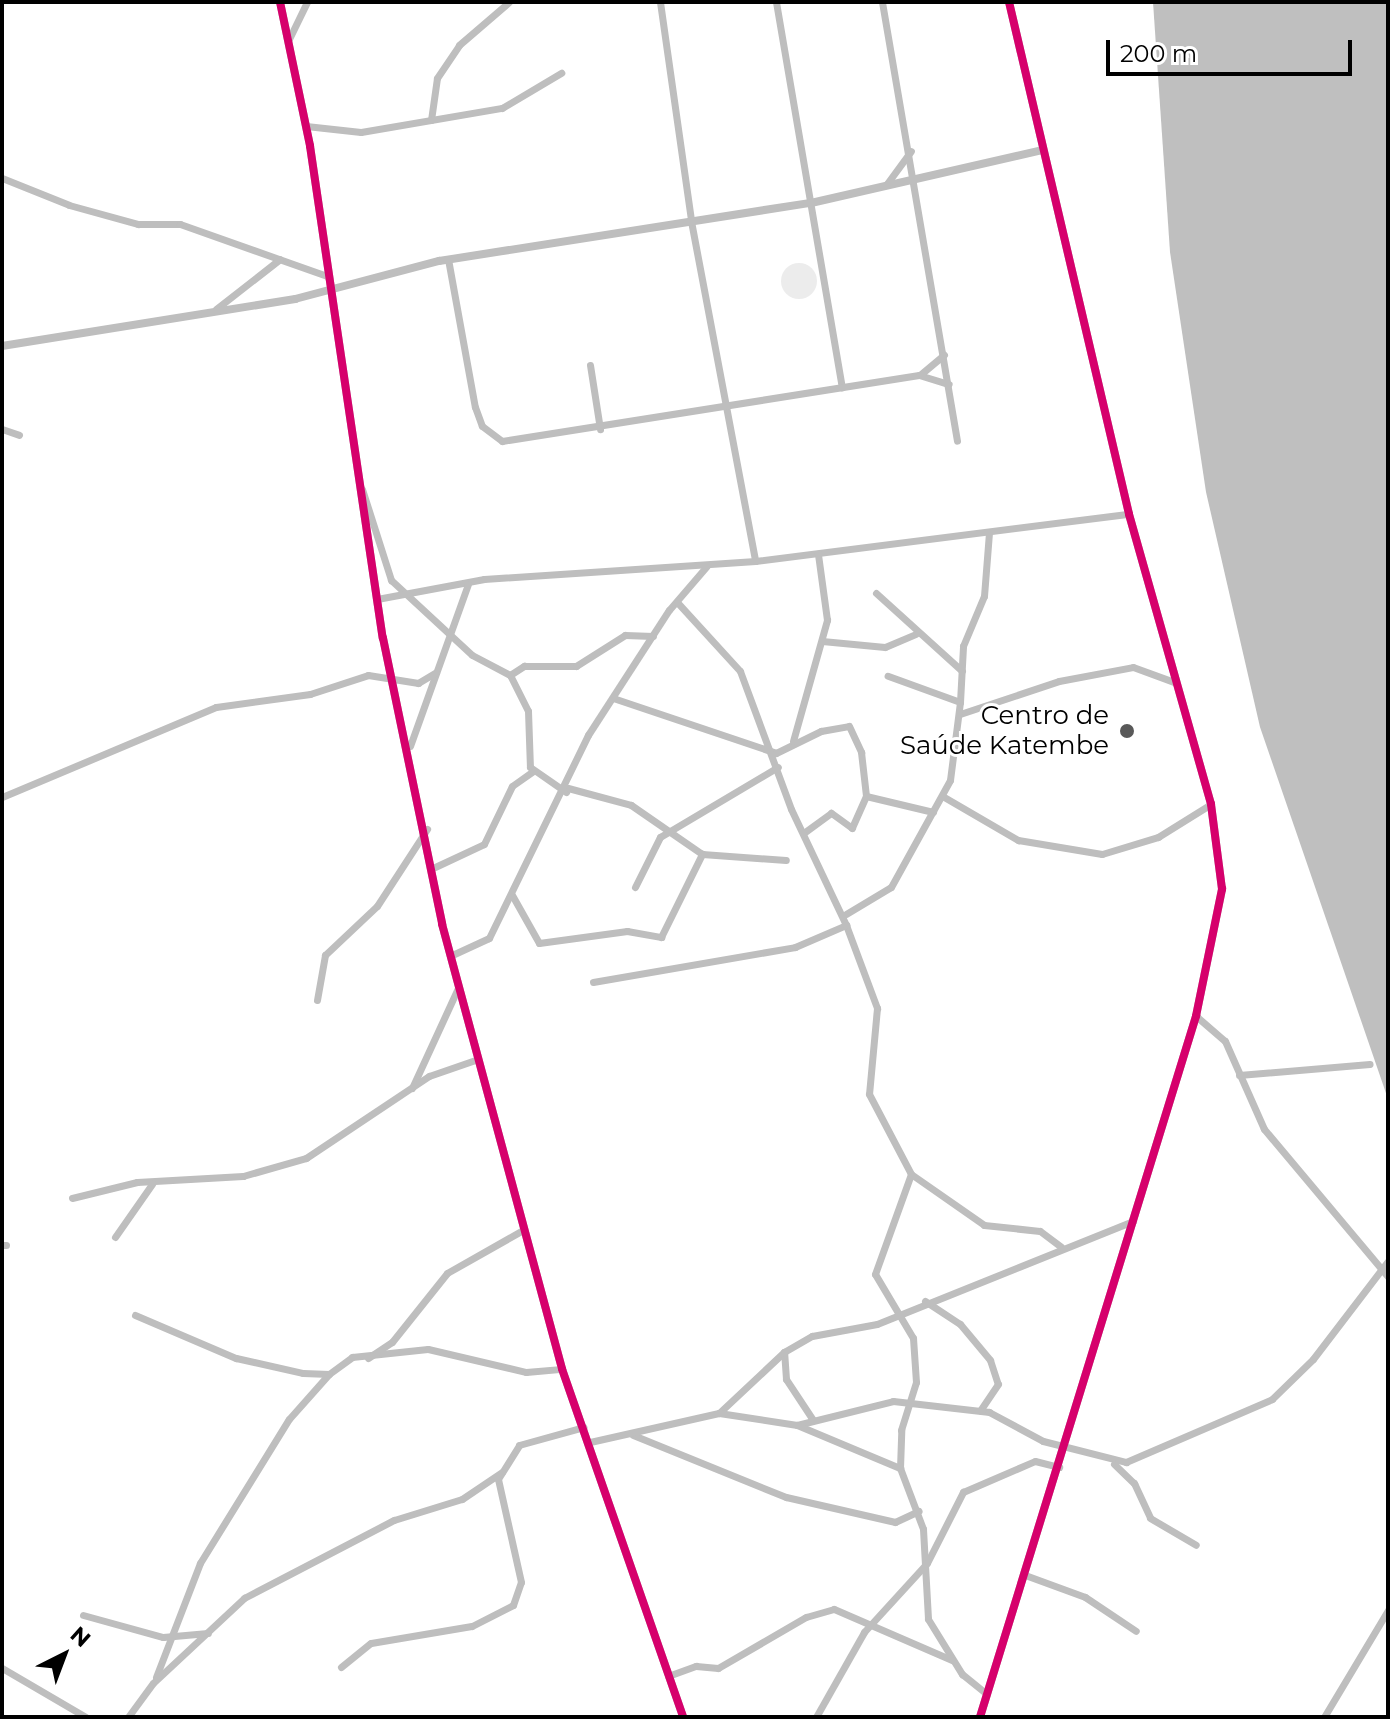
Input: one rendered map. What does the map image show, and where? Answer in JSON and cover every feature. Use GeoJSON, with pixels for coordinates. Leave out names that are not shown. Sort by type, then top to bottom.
{"type":"FeatureCollection","features":[{"type":"Feature","properties":{"kind":"street"},"geometry":{"type":"LineString","coordinates":[[280,2],[306,126],[328,291],[390,673],[410,746],[450,956],[562,1369],[590,1442],[683,1717]]}},
{"type":"Feature","properties":{"kind":"street"},"geometry":{"type":"LineString","coordinates":[[289,39],[307,2]]}},
{"type":"Feature","properties":{"kind":"street"},"geometry":{"type":"LineString","coordinates":[[431,120],[445,67],[509,2]]}},
{"type":"Feature","properties":{"kind":"street"},"geometry":{"type":"LineString","coordinates":[[660,2],[691,221],[755,561]]}},
{"type":"Feature","properties":{"kind":"street"},"geometry":{"type":"LineString","coordinates":[[776,2],[842,387]]}},
{"type":"Feature","properties":{"kind":"street"},"geometry":{"type":"LineString","coordinates":[[882,2],[918,181],[957,441]]}},
{"type":"Feature","properties":{"kind":"street"},"geometry":{"type":"LineString","coordinates":[[980,1717],[1196,1016],[1222,889],[1211,804],[1174,682],[1129,514],[1009,2]]}},
{"type":"Feature","properties":{"kind":"street"},"geometry":{"type":"LineString","coordinates":[[306,126],[361,132],[515,105],[561,73]]}},
{"type":"Feature","properties":{"kind":"street"},"geometry":{"type":"LineString","coordinates":[[883,187],[912,149]]}},
{"type":"Feature","properties":{"kind":"street"},"geometry":{"type":"LineString","coordinates":[[2,346],[328,291],[448,259],[811,203],[918,181],[1042,150]]}},
{"type":"Feature","properties":{"kind":"street"},"geometry":{"type":"LineString","coordinates":[[2,178],[69,205],[138,224],[180,224],[327,276]]}},
{"type":"Feature","properties":{"kind":"street"},"geometry":{"type":"LineString","coordinates":[[216,309],[280,259]]}},
{"type":"Feature","properties":{"kind":"street"},"geometry":{"type":"LineString","coordinates":[[448,259],[482,426],[502,441],[600,429],[727,405],[919,375],[949,384]]}},
{"type":"Feature","properties":{"kind":"street"},"geometry":{"type":"LineString","coordinates":[[919,375],[944,355]]}},
{"type":"Feature","properties":{"kind":"street"},"geometry":{"type":"LineString","coordinates":[[590,365],[600,429]]}},
{"type":"Feature","properties":{"kind":"street"},"geometry":{"type":"LineString","coordinates":[[2,429],[19,435]]}},
{"type":"Feature","properties":{"kind":"street"},"geometry":{"type":"LineString","coordinates":[[362,489],[385,567],[406,593],[448,634],[510,675],[528,711],[532,772]]}},
{"type":"Feature","properties":{"kind":"street"},"geometry":{"type":"LineString","coordinates":[[377,599],[468,584],[706,567],[1129,514]]}},
{"type":"Feature","properties":{"kind":"street"},"geometry":{"type":"LineString","coordinates":[[846,914],[891,887],[944,797],[960,714],[966,633],[986,587],[989,532]]}},
{"type":"Feature","properties":{"kind":"street"},"geometry":{"type":"LineString","coordinates":[[793,741],[827,620],[818,554]]}},
{"type":"Feature","properties":{"kind":"street"},"geometry":{"type":"LineString","coordinates":[[450,956],[489,938],[613,698],[677,602],[706,567]]}},
{"type":"Feature","properties":{"kind":"street"},"geometry":{"type":"LineString","coordinates":[[410,746],[468,584]]}},
{"type":"Feature","properties":{"kind":"street"},"geometry":{"type":"LineString","coordinates":[[876,593],[915,634],[962,671]]}},
{"type":"Feature","properties":{"kind":"street"},"geometry":{"type":"LineString","coordinates":[[677,602],[740,671],[776,753],[778,767],[805,832],[846,914],[846,925],[877,1008],[869,1094],[911,1174],[984,1225],[1040,1231],[1061,1247]]}},
{"type":"Feature","properties":{"kind":"street"},"geometry":{"type":"LineString","coordinates":[[822,641],[885,647],[915,634]]}},
{"type":"Feature","properties":{"kind":"street"},"geometry":{"type":"LineString","coordinates":[[510,675],[524,666],[576,666],[625,635],[653,636]]}},
{"type":"Feature","properties":{"kind":"street"},"geometry":{"type":"LineString","coordinates":[[960,714],[1059,681],[1133,667],[1174,682]]}},
{"type":"Feature","properties":{"kind":"street"},"geometry":{"type":"LineString","coordinates":[[2,797],[187,715],[390,673],[418,683],[436,672]]}},
{"type":"Feature","properties":{"kind":"street"},"geometry":{"type":"LineString","coordinates":[[888,676],[960,702]]}},
{"type":"Feature","properties":{"kind":"street"},"geometry":{"type":"LineString","coordinates":[[613,698],[776,753]]}},
{"type":"Feature","properties":{"kind":"street"},"geometry":{"type":"LineString","coordinates":[[776,753],[793,741],[849,726],[861,752],[866,796],[852,828],[831,813],[805,832]]}},
{"type":"Feature","properties":{"kind":"street"},"geometry":{"type":"LineString","coordinates":[[635,887],[665,833],[778,767]]}},
{"type":"Feature","properties":{"kind":"street"},"geometry":{"type":"LineString","coordinates":[[532,772],[567,790],[623,801],[665,833],[702,854],[786,860]]}},
{"type":"Feature","properties":{"kind":"street"},"geometry":{"type":"LineString","coordinates":[[435,867],[484,844],[512,786],[532,772]]}},
{"type":"Feature","properties":{"kind":"street"},"geometry":{"type":"LineString","coordinates":[[866,796],[933,812]]}},
{"type":"Feature","properties":{"kind":"street"},"geometry":{"type":"LineString","coordinates":[[944,797],[1018,840],[1102,854],[1158,837],[1211,804]]}},
{"type":"Feature","properties":{"kind":"street"},"geometry":{"type":"LineString","coordinates":[[317,1000],[325,955],[377,906],[427,829]]}},
{"type":"Feature","properties":{"kind":"street"},"geometry":{"type":"LineString","coordinates":[[512,895],[539,943],[627,931],[661,937],[702,854]]}},
{"type":"Feature","properties":{"kind":"street"},"geometry":{"type":"LineString","coordinates":[[593,982],[795,947],[846,925]]}},
{"type":"Feature","properties":{"kind":"street"},"geometry":{"type":"LineString","coordinates":[[411,1090],[458,988]]}},
{"type":"Feature","properties":{"kind":"street"},"geometry":{"type":"LineString","coordinates":[[1196,1016],[1225,1041],[1264,1129],[1388,1277]]}},
{"type":"Feature","properties":{"kind":"street"},"geometry":{"type":"LineString","coordinates":[[72,1198],[152,1184],[243,1176],[306,1158],[411,1090],[478,1059]]}},
{"type":"Feature","properties":{"kind":"street"},"geometry":{"type":"LineString","coordinates":[[1239,1075],[1370,1064]]}},
{"type":"Feature","properties":{"kind":"street"},"geometry":{"type":"LineString","coordinates":[[911,1174],[875,1274],[912,1330],[912,1405],[901,1430],[900,1468],[919,1511],[927,1563],[928,1619],[954,1661],[987,1694]]}},
{"type":"Feature","properties":{"kind":"street"},"geometry":{"type":"LineString","coordinates":[[115,1237],[152,1184]]}},
{"type":"Feature","properties":{"kind":"street"},"geometry":{"type":"LineString","coordinates":[[719,1413],[784,1352],[898,1312],[1133,1221]]}},
{"type":"Feature","properties":{"kind":"street"},"geometry":{"type":"LineString","coordinates":[[368,1358],[392,1342],[447,1273],[523,1230]]}},
{"type":"Feature","properties":{"kind":"street"},"geometry":{"type":"LineString","coordinates":[[1114,1464],[1272,1399],[1310,1363],[1388,1261]]}},
{"type":"Feature","properties":{"kind":"street"},"geometry":{"type":"LineString","coordinates":[[925,1301],[960,1324],[990,1360],[998,1384],[980,1411]]}},
{"type":"Feature","properties":{"kind":"street"},"geometry":{"type":"LineString","coordinates":[[135,1315],[236,1358],[329,1374]]}},
{"type":"Feature","properties":{"kind":"street"},"geometry":{"type":"LineString","coordinates":[[128,1717],[153,1683],[175,1637],[200,1563],[289,1419],[329,1374],[352,1357],[444,1350],[526,1372],[562,1369]]}},
{"type":"Feature","properties":{"kind":"street"},"geometry":{"type":"LineString","coordinates":[[784,1352],[786,1379],[813,1420]]}},
{"type":"Feature","properties":{"kind":"street"},"geometry":{"type":"LineString","coordinates":[[797,1425],[883,1400],[980,1411],[1065,1448],[1114,1464],[1134,1483],[1150,1518],[1196,1545]]}},
{"type":"Feature","properties":{"kind":"street"},"geometry":{"type":"LineString","coordinates":[[590,1442],[633,1435],[719,1413],[797,1425],[900,1468]]}},
{"type":"Feature","properties":{"kind":"street"},"geometry":{"type":"LineString","coordinates":[[341,1667],[371,1643],[472,1626],[520,1597],[497,1489],[502,1472],[519,1445],[584,1427]]}},
{"type":"Feature","properties":{"kind":"street"},"geometry":{"type":"LineString","coordinates":[[633,1435],[786,1497],[895,1522],[919,1511]]}},
{"type":"Feature","properties":{"kind":"street"},"geometry":{"type":"LineString","coordinates":[[816,1717],[873,1622],[927,1563],[963,1492],[1035,1461],[1059,1467]]}},
{"type":"Feature","properties":{"kind":"street"},"geometry":{"type":"LineString","coordinates":[[153,1683],[244,1598],[394,1520],[462,1499],[502,1472]]}},
{"type":"Feature","properties":{"kind":"street"},"geometry":{"type":"LineString","coordinates":[[1025,1575],[1085,1597],[1136,1631]]}},
{"type":"Feature","properties":{"kind":"street"},"geometry":{"type":"LineString","coordinates":[[668,1676],[696,1666],[718,1668],[816,1613],[834,1609],[873,1622],[906,1646],[954,1661]]}},
{"type":"Feature","properties":{"kind":"street"},"geometry":{"type":"LineString","coordinates":[[1324,1717],[1388,1610]]}},
{"type":"Feature","properties":{"kind":"street"},"geometry":{"type":"LineString","coordinates":[[83,1615],[175,1637],[208,1633]]}},
{"type":"Feature","properties":{"kind":"street"},"geometry":{"type":"LineString","coordinates":[[2,1668],[86,1717]]}},
{"type":"Feature","properties":{"kind":"shaded area"},"geometry":{"type":"Polygon","coordinates":[[[1153,2],[1388,2],[1388,1099],[1260,727],[1206,492],[1170,252],[1153,2]]]}},
{"type":"Feature","properties":{"kind":"shaded area"},"geometry":{"type":"Polygon","coordinates":[[[799,263],[811,269],[817,281],[811,293],[799,299],[787,293],[781,281],[787,269],[799,263]]]}},
{"type":"Feature","properties":{"kind":"cycle path"},"geometry":{"type":"LineString","coordinates":[[280,2],[310,146],[383,638],[442,924],[562,1369],[683,1717]]}},
{"type":"Feature","properties":{"kind":"cycle path"},"geometry":{"type":"LineString","coordinates":[[980,1717],[1196,1016],[1222,889],[1211,804],[1129,514],[1009,2]]}},
{"type":"Feature","properties":{"kind":"place","name":"Centro de Saúde Katembe"},"geometry":{"type":"Point","coordinates":[1127,731]}}]}
